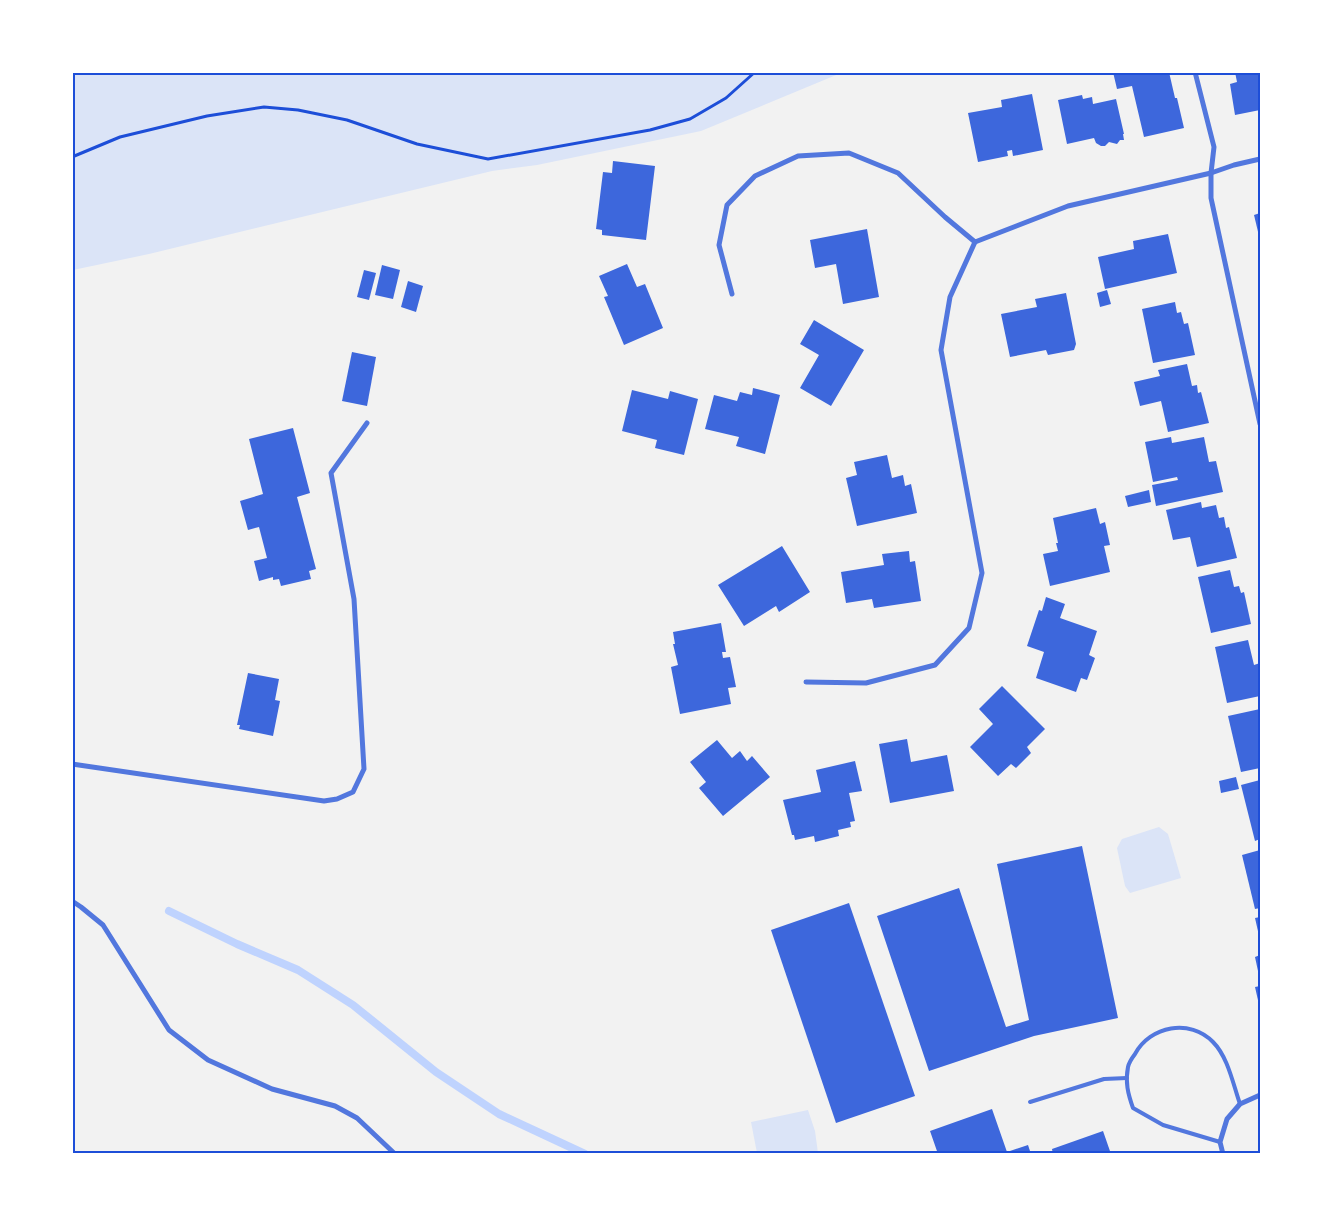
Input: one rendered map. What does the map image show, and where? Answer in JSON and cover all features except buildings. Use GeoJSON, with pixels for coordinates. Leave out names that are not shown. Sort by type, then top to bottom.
{"type":"FeatureCollection","features":[{"type":"Feature","properties":{"kind":"street"},"geometry":{"type":"LineString","coordinates":[[1195,72],[1214,147],[1210,198],[1260,424]]}},
{"type":"Feature","properties":{"kind":"street"},"geometry":{"type":"LineString","coordinates":[[732,294],[719,245],[727,205],[755,176],[798,156],[849,153],[898,173],[975,242]]}},
{"type":"Feature","properties":{"kind":"street"},"geometry":{"type":"LineString","coordinates":[[806,682],[866,683],[935,665],[969,628],[982,573],[941,350],[950,297],[975,242],[1068,206],[1211,173],[1234,164],[1260,159]]}},
{"type":"Feature","properties":{"kind":"street"},"geometry":{"type":"LineString","coordinates":[[72,764],[324,801],[337,799],[353,792],[364,769],[354,599],[331,472],[367,423]]}},
{"type":"Feature","properties":{"kind":"street"},"geometry":{"type":"LineString","coordinates":[[72,901],[103,926],[169,1030],[208,1060],[272,1090],[335,1106],[357,1118],[395,1154]]}},
{"type":"Feature","properties":{"kind":"street"},"geometry":{"type":"LineString","coordinates":[[1223,1154],[1220,1142],[1227,1119],[1240,1104],[1260,1095]]}},
{"type":"Feature","properties":{"kind":"lane"},"geometry":{"type":"LineString","coordinates":[[1220,1142],[1163,1125],[1133,1108],[1126,1086],[1128,1065],[1138,1047],[1152,1035],[1172,1028],[1194,1029],[1212,1040],[1221,1053],[1240,1104]]}},
{"type":"Feature","properties":{"kind":"lane"},"geometry":{"type":"LineString","coordinates":[[1030,1102],[1104,1079],[1127,1078]]}},
{"type":"Feature","properties":{"kind":"path"},"geometry":{"type":"LineString","coordinates":[[72,157],[120,137],[207,116],[264,108],[298,110],[348,120],[417,144],[488,159],[650,130],[690,118],[726,98],[755,72]]}},
{"type":"Feature","properties":{"kind":"shaded area"},"geometry":{"type":"Polygon","coordinates":[[[72,73],[841,73],[701,131],[537,165],[492,171],[149,254],[73,270],[72,73]]]}},
{"type":"Feature","properties":{"kind":"shaded area"},"geometry":{"type":"Polygon","coordinates":[[[1159,827],[1168,834],[1181,878],[1130,893],[1125,886],[1117,848],[1122,839],[1159,827]]]}},
{"type":"Feature","properties":{"kind":"shaded area"},"geometry":{"type":"Polygon","coordinates":[[[808,1110],[815,1131],[818,1153],[757,1153],[751,1122],[808,1110]]]}},
{"type":"Feature","properties":{"kind":"waterway"},"geometry":{"type":"LineString","coordinates":[[169,911],[237,944],[298,970],[353,1005],[436,1072],[499,1114],[585,1154]]}}]}
